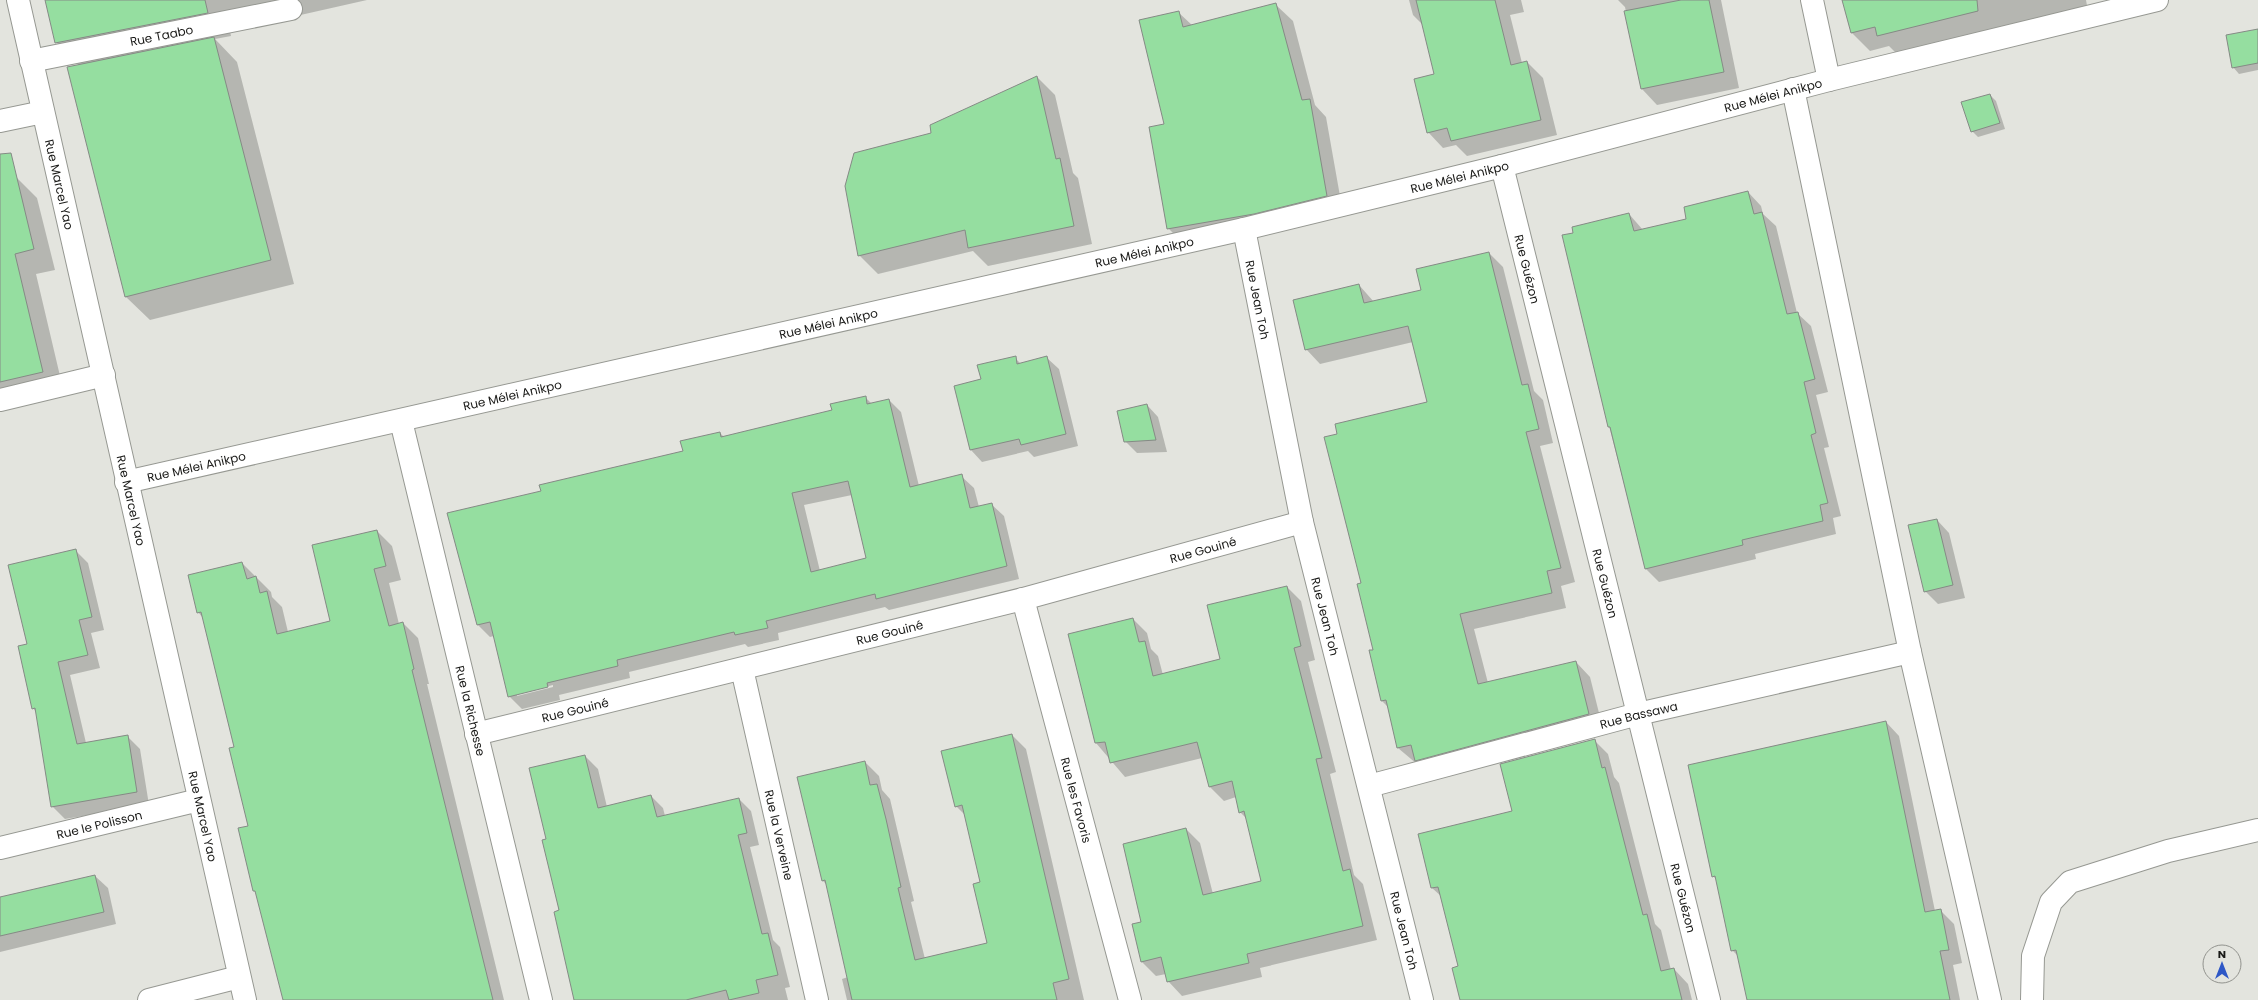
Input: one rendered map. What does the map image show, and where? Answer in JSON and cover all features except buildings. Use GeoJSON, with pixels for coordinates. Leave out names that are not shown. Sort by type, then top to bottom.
{"type":"FeatureCollection","features":[{"type":"Feature","properties":{"kind":"street","name":"Rue Marcel Yao"},"geometry":{"type":"LineString","coordinates":[[18,0],[104,375],[126,482],[244,1000]]}},
{"type":"Feature","properties":{"kind":"street"},"geometry":{"type":"LineString","coordinates":[[1812,0],[1829,80]]}},
{"type":"Feature","properties":{"kind":"street","name":"Rue Mélei Anikpo"},"geometry":{"type":"LineString","coordinates":[[126,482],[401,421],[1244,229],[1502,166],[1793,89],[2158,0]]}},
{"type":"Feature","properties":{"kind":"street","name":"Rue Taabo"},"geometry":{"type":"LineString","coordinates":[[31,61],[291,9]]}},
{"type":"Feature","properties":{"kind":"street"},"geometry":{"type":"LineString","coordinates":[[1793,89],[1910,652],[1990,1000]]}},
{"type":"Feature","properties":{"kind":"street"},"geometry":{"type":"LineString","coordinates":[[0,121],[43,112]]}},
{"type":"Feature","properties":{"kind":"street","name":"Rue Guézon"},"geometry":{"type":"LineString","coordinates":[[1502,166],[1709,1000]]}},
{"type":"Feature","properties":{"kind":"street","name":"Rue Jean Toh"},"geometry":{"type":"LineString","coordinates":[[1244,229],[1302,522],[1369,786],[1421,1000]]}},
{"type":"Feature","properties":{"kind":"street"},"geometry":{"type":"LineString","coordinates":[[0,400],[104,375]]}},
{"type":"Feature","properties":{"kind":"street","name":"Rue la Richesse"},"geometry":{"type":"LineString","coordinates":[[401,421],[541,1000]]}},
{"type":"Feature","properties":{"kind":"street","name":"Rue Gouiné"},"geometry":{"type":"LineString","coordinates":[[476,734],[1023,599],[1302,522]]}},
{"type":"Feature","properties":{"kind":"street","name":"Rue les Favoris"},"geometry":{"type":"LineString","coordinates":[[1023,599],[1130,1000]]}},
{"type":"Feature","properties":{"kind":"street","name":"Rue Bassawa"},"geometry":{"type":"LineString","coordinates":[[1369,786],[1638,714],[1910,652]]}},
{"type":"Feature","properties":{"kind":"street","name":"Rue la Verveine"},"geometry":{"type":"LineString","coordinates":[[742,669],[817,1000]]}},
{"type":"Feature","properties":{"kind":"street","name":"Rue le Polisson"},"geometry":{"type":"LineString","coordinates":[[0,848],[199,800]]}},
{"type":"Feature","properties":{"kind":"street"},"geometry":{"type":"LineString","coordinates":[[2032,1000],[2033,956],[2051,902],[2070,882],[2168,851],[2258,830]]}},
{"type":"Feature","properties":{"kind":"street"},"geometry":{"type":"LineString","coordinates":[[149,1000],[239,977]]}}]}
